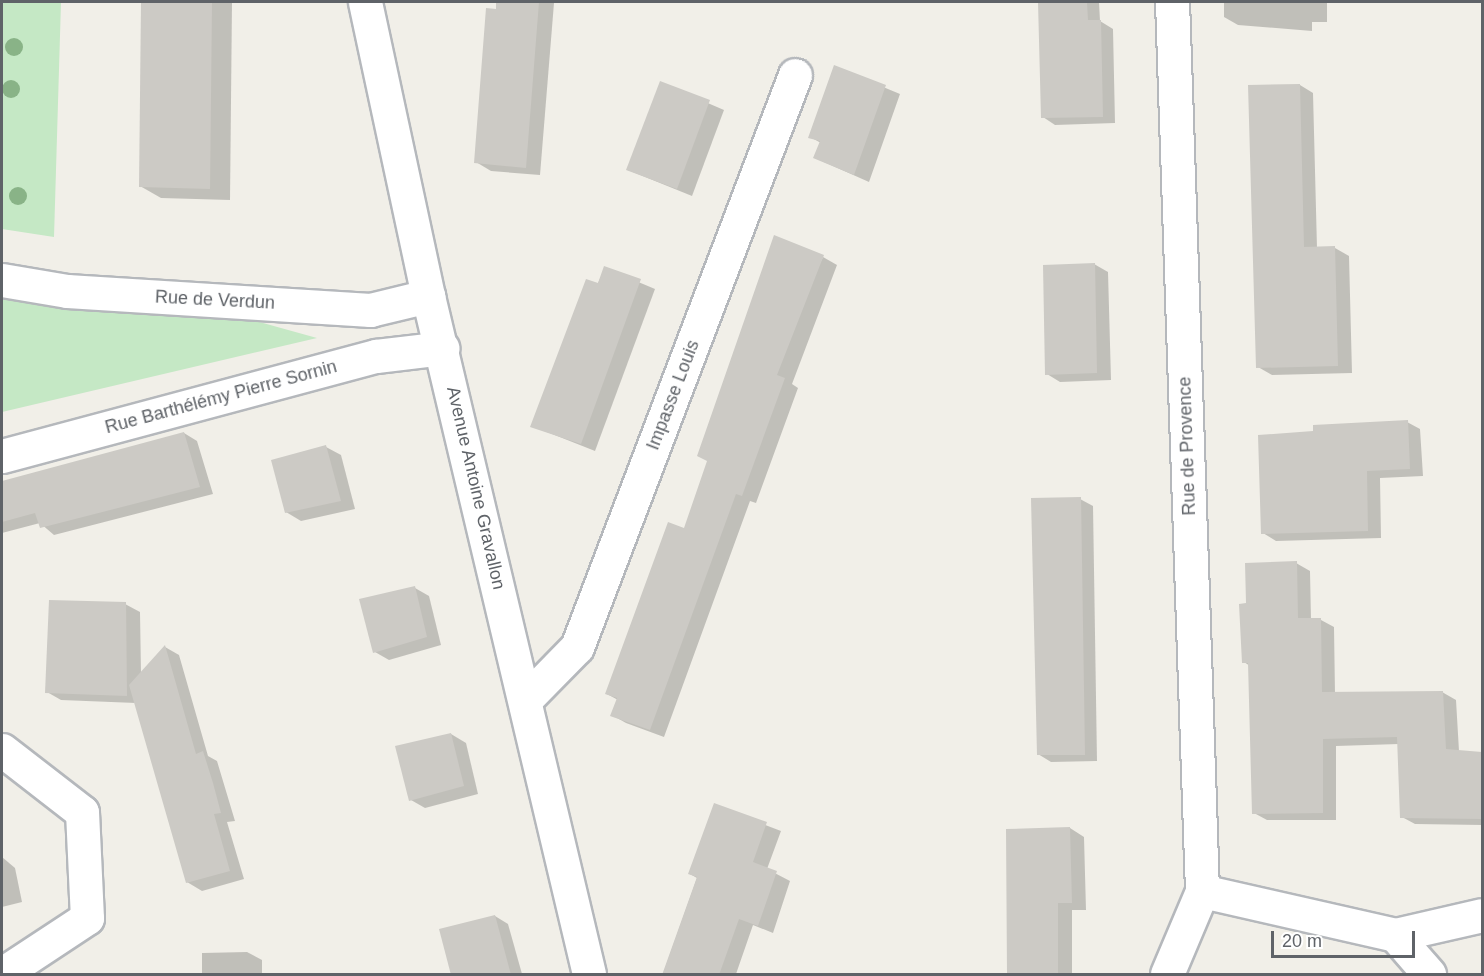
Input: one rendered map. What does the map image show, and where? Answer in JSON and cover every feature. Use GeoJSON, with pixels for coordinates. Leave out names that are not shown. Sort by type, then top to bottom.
{"type":"FeatureCollection","features":[{"type":"Feature","properties":{"kind":"street","name":"Avenue Antoine Gravallon"},"geometry":{"type":"LineString","coordinates":[[365,2],[428,296],[443,348],[589,975]]}},
{"type":"Feature","properties":{"kind":"street","name":"Rue de Provence"},"geometry":{"type":"LineString","coordinates":[[1172,2],[1202,891]]}},
{"type":"Feature","properties":{"kind":"street","name":"Impasse Louis"},"geometry":{"type":"LineString","coordinates":[[526,699],[577,647],[795,75]]}},
{"type":"Feature","properties":{"kind":"street","name":"Rue de Verdun"},"geometry":{"type":"LineString","coordinates":[[2,280],[67,291],[370,310],[428,296]]}},
{"type":"Feature","properties":{"kind":"street","name":"Rue Barthélémy Pierre Sornin"},"geometry":{"type":"LineString","coordinates":[[2,456],[376,356],[443,348]]}},
{"type":"Feature","properties":{"kind":"street"},"geometry":{"type":"LineString","coordinates":[[2,750],[82,812],[87,918],[2,974]]}},
{"type":"Feature","properties":{"kind":"street"},"geometry":{"type":"LineString","coordinates":[[1167,975],[1202,891],[1395,934],[1482,915]]}},
{"type":"Feature","properties":{"kind":"street"},"geometry":{"type":"LineString","coordinates":[[1395,934],[1429,975]]}},
{"type":"Feature","properties":{"kind":"green space"},"geometry":{"type":"Polygon","coordinates":[[[2,2],[61,2],[54,237],[2,229],[2,2]]]}},
{"type":"Feature","properties":{"kind":"green space"},"geometry":{"type":"Polygon","coordinates":[[[2,292],[252,320],[317,338],[2,412],[2,292]]]}},
{"type":"Feature","properties":{"kind":"building"},"geometry":{"type":"Polygon","coordinates":[[[141,2],[212,2],[210,189],[139,187],[141,2]]]}},
{"type":"Feature","properties":{"kind":"building"},"geometry":{"type":"Polygon","coordinates":[[[496,2],[539,2],[526,168],[474,163],[486,8],[496,9],[496,2]]]}},
{"type":"Feature","properties":{"kind":"building"},"geometry":{"type":"Polygon","coordinates":[[[1038,2],[1087,2],[1088,20],[1101,20],[1103,117],[1041,118],[1038,2]]]}},
{"type":"Feature","properties":{"kind":"building"},"geometry":{"type":"Polygon","coordinates":[[[834,65],[886,85],[854,175],[813,158],[820,141],[808,138],[834,65]]]}},
{"type":"Feature","properties":{"kind":"building"},"geometry":{"type":"Polygon","coordinates":[[[660,81],[710,100],[677,189],[626,170],[660,81]]]}},
{"type":"Feature","properties":{"kind":"building"},"geometry":{"type":"Polygon","coordinates":[[[1300,84],[1304,247],[1335,246],[1338,366],[1256,368],[1248,85],[1300,84]]]}},
{"type":"Feature","properties":{"kind":"building"},"geometry":{"type":"Polygon","coordinates":[[[774,235],[824,255],[777,375],[785,378],[742,496],[736,494],[650,730],[610,716],[617,698],[605,694],[668,522],[684,528],[707,461],[697,456],[774,235]]]}},
{"type":"Feature","properties":{"kind":"building"},"geometry":{"type":"Polygon","coordinates":[[[1095,263],[1097,373],[1045,375],[1043,265],[1095,263]]]}},
{"type":"Feature","properties":{"kind":"building"},"geometry":{"type":"Polygon","coordinates":[[[604,266],[641,279],[581,444],[530,427],[586,279],[598,283],[604,266]]]}},
{"type":"Feature","properties":{"kind":"building"},"geometry":{"type":"Polygon","coordinates":[[[1408,420],[1410,469],[1367,471],[1368,531],[1261,534],[1258,435],[1313,431],[1313,425],[1408,420]]]}},
{"type":"Feature","properties":{"kind":"building"},"geometry":{"type":"Polygon","coordinates":[[[184,432],[200,487],[40,528],[35,513],[2,522],[2,481],[184,432]]]}},
{"type":"Feature","properties":{"kind":"building"},"geometry":{"type":"Polygon","coordinates":[[[326,445],[341,501],[285,513],[271,460],[326,445]]]}},
{"type":"Feature","properties":{"kind":"building"},"geometry":{"type":"Polygon","coordinates":[[[1081,497],[1085,755],[1037,755],[1031,498],[1081,497]]]}},
{"type":"Feature","properties":{"kind":"building"},"geometry":{"type":"Polygon","coordinates":[[[1297,561],[1298,618],[1321,618],[1322,692],[1443,691],[1446,749],[1482,752],[1482,819],[1400,818],[1397,737],[1323,739],[1323,813],[1252,814],[1248,663],[1242,663],[1239,604],[1246,603],[1245,563],[1297,561]]]}},
{"type":"Feature","properties":{"kind":"building"},"geometry":{"type":"Polygon","coordinates":[[[415,586],[427,637],[373,653],[359,599],[415,586]]]}},
{"type":"Feature","properties":{"kind":"building"},"geometry":{"type":"Polygon","coordinates":[[[49,600],[126,602],[127,696],[45,693],[49,600]]]}},
{"type":"Feature","properties":{"kind":"building"},"geometry":{"type":"Polygon","coordinates":[[[165,645],[196,754],[203,751],[213,783],[221,813],[214,814],[230,871],[186,883],[129,685],[165,645]]]}},
{"type":"Feature","properties":{"kind":"building"},"geometry":{"type":"Polygon","coordinates":[[[451,733],[464,786],[409,801],[395,746],[451,733]]]}},
{"type":"Feature","properties":{"kind":"building"},"geometry":{"type":"Polygon","coordinates":[[[714,803],[767,822],[753,862],[777,871],[758,926],[739,919],[719,975],[662,975],[697,877],[688,874],[714,803]]]}},
{"type":"Feature","properties":{"kind":"building"},"geometry":{"type":"Polygon","coordinates":[[[1070,827],[1072,903],[1058,903],[1058,975],[1007,975],[1006,829],[1070,827]]]}},
{"type":"Feature","properties":{"kind":"building"},"geometry":{"type":"Polygon","coordinates":[[[495,915],[511,975],[451,975],[439,929],[495,915]]]}}]}
